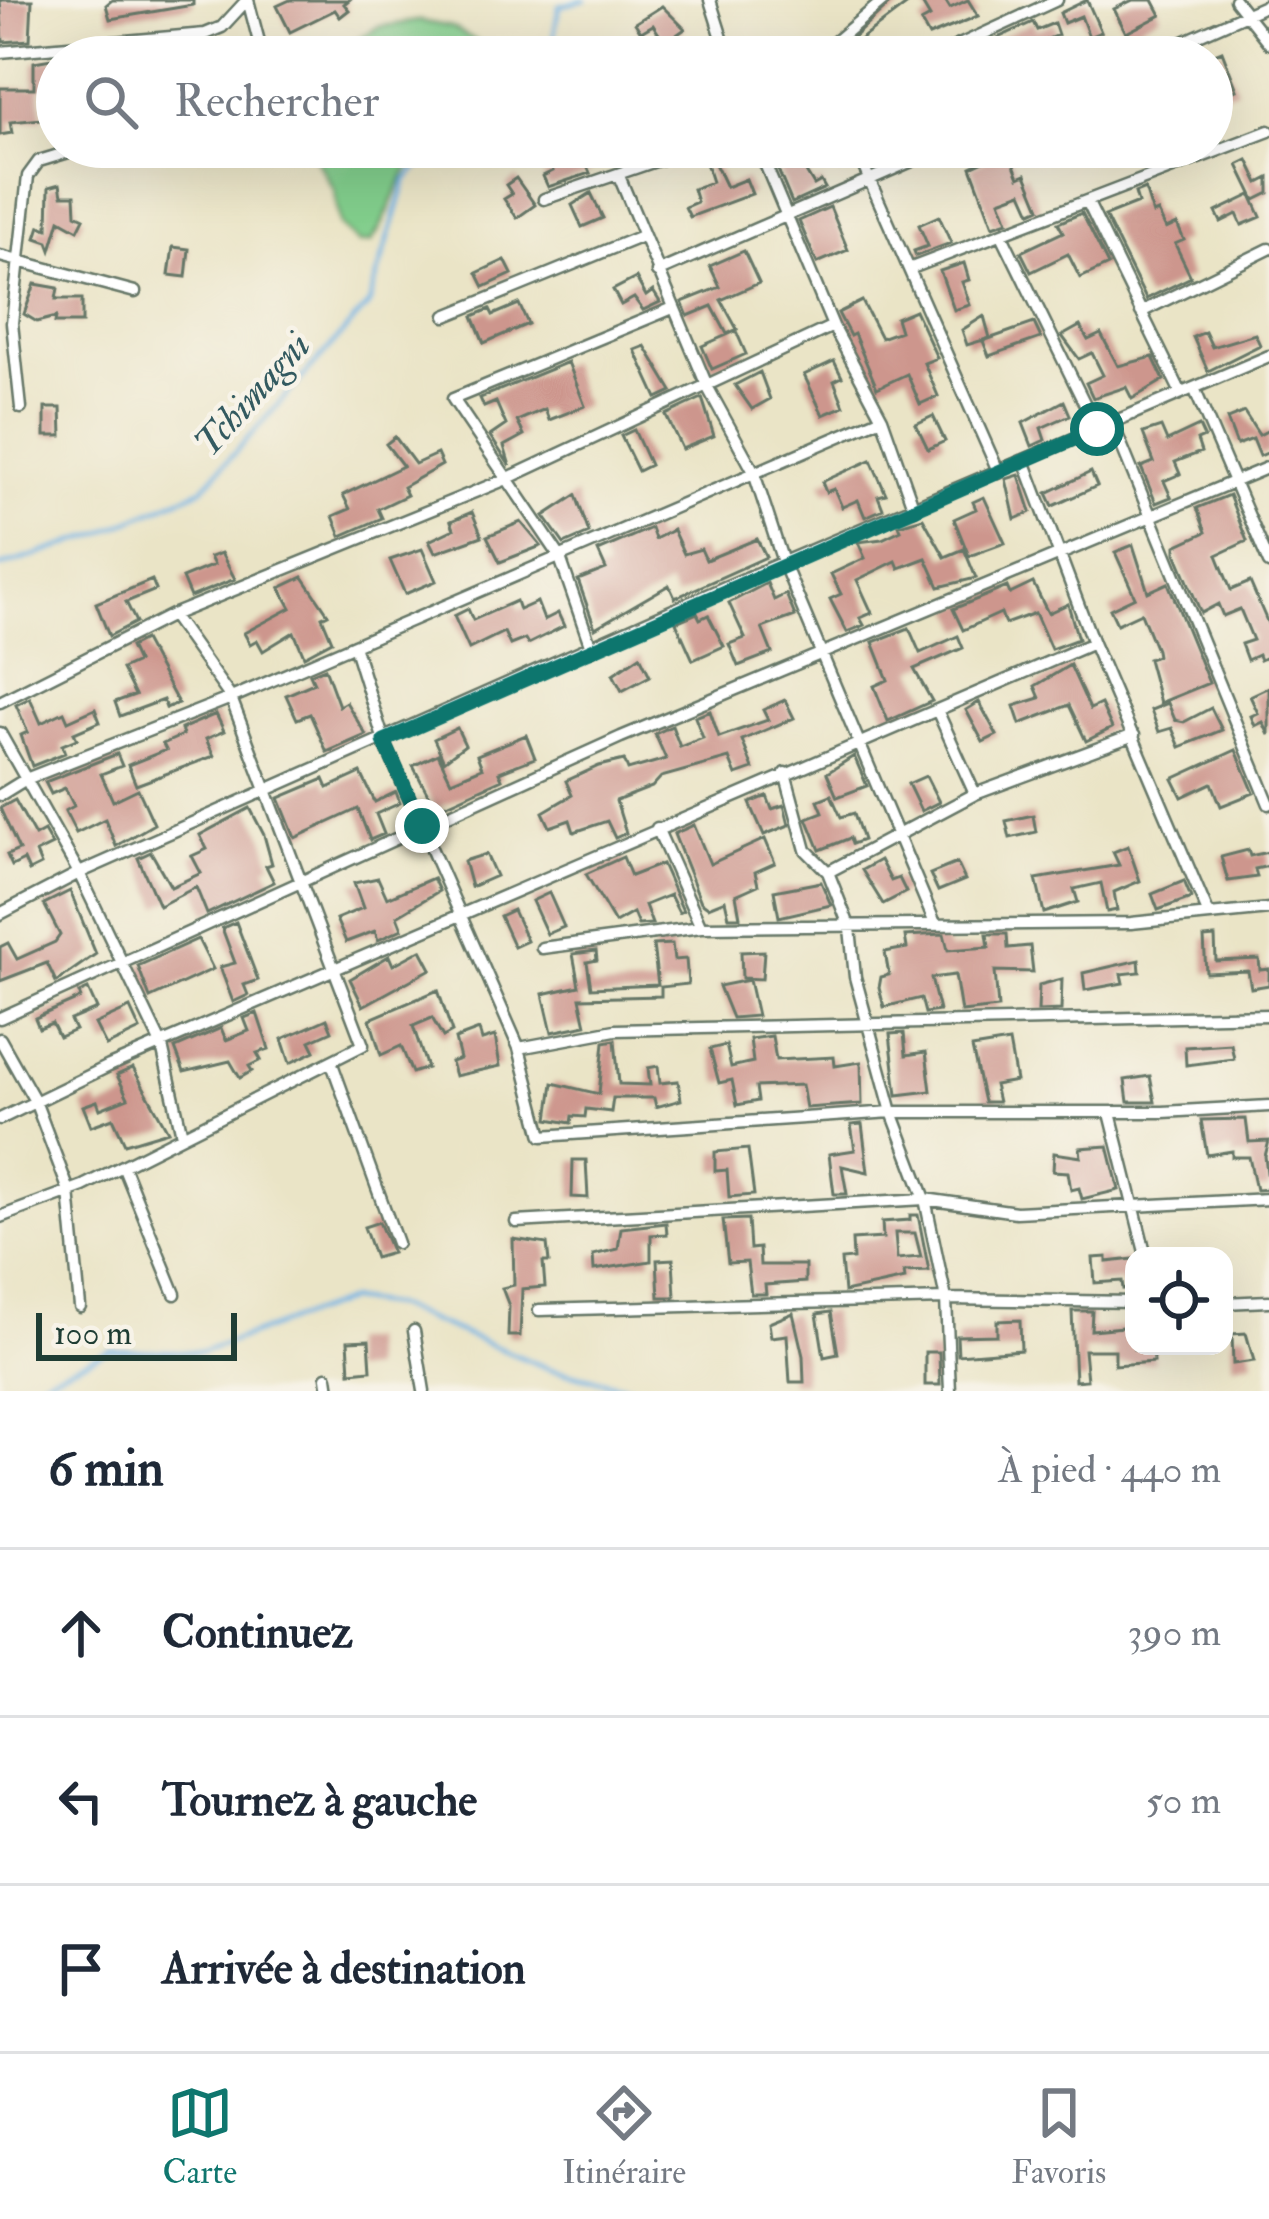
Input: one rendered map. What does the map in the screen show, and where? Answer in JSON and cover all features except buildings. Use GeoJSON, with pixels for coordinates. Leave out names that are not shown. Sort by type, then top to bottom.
{"type":"FeatureCollection","features":[{"type":"Feature","properties":{"kind":"street"},"geometry":{"type":"LineString","coordinates":[[182,36],[222,28],[248,0]]}},
{"type":"Feature","properties":{"kind":"street"},"geometry":{"type":"LineString","coordinates":[[248,0],[257,36]]}},
{"type":"Feature","properties":{"kind":"street"},"geometry":{"type":"LineString","coordinates":[[710,0],[721,36]]}},
{"type":"Feature","properties":{"kind":"street"},"geometry":{"type":"LineString","coordinates":[[842,36],[884,0]]}},
{"type":"Feature","properties":{"kind":"street"},"geometry":{"type":"LineString","coordinates":[[979,36],[1057,0]]}},
{"type":"Feature","properties":{"kind":"street"},"geometry":{"type":"LineString","coordinates":[[1235,0],[1269,43]]}},
{"type":"Feature","properties":{"kind":"street"},"geometry":{"type":"LineString","coordinates":[[1196,36],[1269,4]]}},
{"type":"Feature","properties":{"kind":"street"},"geometry":{"type":"LineString","coordinates":[[0,52],[36,49]]}},
{"type":"Feature","properties":{"kind":"street"},"geometry":{"type":"LineString","coordinates":[[1233,145],[1269,131]]}},
{"type":"Feature","properties":{"kind":"street"},"geometry":{"type":"LineString","coordinates":[[21,408],[12,323],[15,262],[36,165]]}},
{"type":"Feature","properties":{"kind":"street"},"geometry":{"type":"LineString","coordinates":[[544,199],[641,168]]}},
{"type":"Feature","properties":{"kind":"street"},"geometry":{"type":"LineString","coordinates":[[768,168],[833,326],[882,418],[914,509]]}},
{"type":"Feature","properties":{"kind":"street"},"geometry":{"type":"LineString","coordinates":[[865,168],[999,473]]}},
{"type":"Feature","properties":{"kind":"street"},"geometry":{"type":"LineString","coordinates":[[657,272],[895,168]]}},
{"type":"Feature","properties":{"kind":"street"},"geometry":{"type":"LineString","coordinates":[[909,269],[1176,168]]}},
{"type":"Feature","properties":{"kind":"street"},"geometry":{"type":"LineString","coordinates":[[619,176],[708,388],[753,470],[783,562],[934,921]]}},
{"type":"Feature","properties":{"kind":"street"},"geometry":{"type":"LineString","coordinates":[[1088,203],[1181,393]]}},
{"type":"Feature","properties":{"kind":"street"},"geometry":{"type":"LineString","coordinates":[[1002,235],[1097,429]]}},
{"type":"Feature","properties":{"kind":"street"},"geometry":{"type":"LineString","coordinates":[[446,316],[642,236]]}},
{"type":"Feature","properties":{"kind":"street"},"geometry":{"type":"LineString","coordinates":[[1141,312],[1269,249]]}},
{"type":"Feature","properties":{"kind":"street"},"geometry":{"type":"LineString","coordinates":[[0,256],[135,292]]}},
{"type":"Feature","properties":{"kind":"street"},"geometry":{"type":"LineString","coordinates":[[592,650],[559,555],[454,405],[458,395],[673,308]]}},
{"type":"Feature","properties":{"kind":"street"},"geometry":{"type":"LineString","coordinates":[[0,702],[172,615],[504,479],[833,326]]}},
{"type":"Feature","properties":{"kind":"street"},"geometry":{"type":"LineString","coordinates":[[0,914],[79,872],[783,562],[1269,356]]}},
{"type":"Feature","properties":{"kind":"street"},"geometry":{"type":"LineString","coordinates":[[1194,388],[1269,563]]}},
{"type":"Feature","properties":{"kind":"street"},"geometry":{"type":"LineString","coordinates":[[0,795],[26,779],[231,698],[882,418]]}},
{"type":"Feature","properties":{"kind":"street"},"geometry":{"type":"LineString","coordinates":[[1112,422],[1269,804]]}},
{"type":"Feature","properties":{"kind":"street"},"geometry":{"type":"LineString","coordinates":[[1025,463],[1093,643],[1208,913]]}},
{"type":"Feature","properties":{"kind":"street"},"geometry":{"type":"LineString","coordinates":[[0,1018],[422,826],[1269,467]]}},
{"type":"Feature","properties":{"kind":"street"},"geometry":{"type":"LineString","coordinates":[[0,1217],[123,1166],[363,1045],[338,969],[263,794],[231,698],[172,615]]}},
{"type":"Feature","properties":{"kind":"street"},"geometry":{"type":"LineString","coordinates":[[0,1119],[657,828],[1093,643]]}},
{"type":"Feature","properties":{"kind":"street"},"geometry":{"type":"LineString","coordinates":[[354,645],[384,741],[519,1048],[542,1136],[892,1112],[1110,1113],[1269,1106]]}},
{"type":"Feature","properties":{"kind":"street"},"geometry":{"type":"LineString","coordinates":[[938,710],[975,794]]}},
{"type":"Feature","properties":{"kind":"street"},"geometry":{"type":"LineString","coordinates":[[0,733],[79,872],[162,1046],[182,1136]]}},
{"type":"Feature","properties":{"kind":"street"},"geometry":{"type":"LineString","coordinates":[[828,872],[975,794],[1134,735]]}},
{"type":"Feature","properties":{"kind":"street"},"geometry":{"type":"LineString","coordinates":[[785,773],[806,850],[828,872],[850,928],[852,963],[892,1112],[925,1199],[946,1299],[950,1391]]}},
{"type":"Feature","properties":{"kind":"street"},"geometry":{"type":"LineString","coordinates":[[657,828],[701,927]]}},
{"type":"Feature","properties":{"kind":"street"},"geometry":{"type":"LineString","coordinates":[[542,948],[701,927],[850,928],[934,921],[1131,923],[1269,909]]}},
{"type":"Feature","properties":{"kind":"street"},"geometry":{"type":"LineString","coordinates":[[519,1048],[615,1030],[1269,1015]]}},
{"type":"Feature","properties":{"kind":"street"},"geometry":{"type":"LineString","coordinates":[[0,1039],[35,1101],[69,1191],[80,1307]]}},
{"type":"Feature","properties":{"kind":"street"},"geometry":{"type":"LineString","coordinates":[[331,1061],[397,1244]]}},
{"type":"Feature","properties":{"kind":"street"},"geometry":{"type":"LineString","coordinates":[[1110,1113],[1144,1247]]}},
{"type":"Feature","properties":{"kind":"street"},"geometry":{"type":"LineString","coordinates":[[123,1166],[175,1294]]}},
{"type":"Feature","properties":{"kind":"street"},"geometry":{"type":"LineString","coordinates":[[516,1222],[925,1199],[1016,1212],[1269,1199]]}},
{"type":"Feature","properties":{"kind":"street"},"geometry":{"type":"LineString","coordinates":[[539,1310],[946,1299],[1125,1302]]}},
{"type":"Feature","properties":{"kind":"street"},"geometry":{"type":"LineString","coordinates":[[1233,1303],[1269,1301]]}},
{"type":"Feature","properties":{"kind":"street"},"geometry":{"type":"LineString","coordinates":[[415,1331],[424,1391]]}},
{"type":"Feature","properties":{"kind":"street"},"geometry":{"type":"LineString","coordinates":[[327,1377],[329,1391]]}},
{"type":"Feature","properties":{"kind":"green space"},"geometry":{"type":"Polygon","coordinates":[[[419,21],[451,27],[467,36],[364,36],[378,27],[419,21]]]}},
{"type":"Feature","properties":{"kind":"green space"},"geometry":{"type":"Polygon","coordinates":[[[322,168],[409,168],[371,242],[359,243],[340,226],[334,189],[322,168]]]}},
{"type":"Feature","properties":{"kind":"waterway","name":"Tchimagni"},"geometry":{"type":"LineString","coordinates":[[554,36],[559,6],[585,0]]}},
{"type":"Feature","properties":{"kind":"waterway","name":"Tchimagni"},"geometry":{"type":"LineString","coordinates":[[0,567],[100,534],[202,489],[369,304],[406,180],[418,168]]}},
{"type":"Feature","properties":{"kind":"waterway"},"geometry":{"type":"LineString","coordinates":[[16,1391],[110,1350],[202,1352],[349,1300],[394,1306],[550,1369],[647,1391]]}},
{"type":"Feature","properties":{"kind":"route"},"geometry":{"type":"LineString","coordinates":[[422,826],[384,741],[727,586],[1097,429]]}}]}
